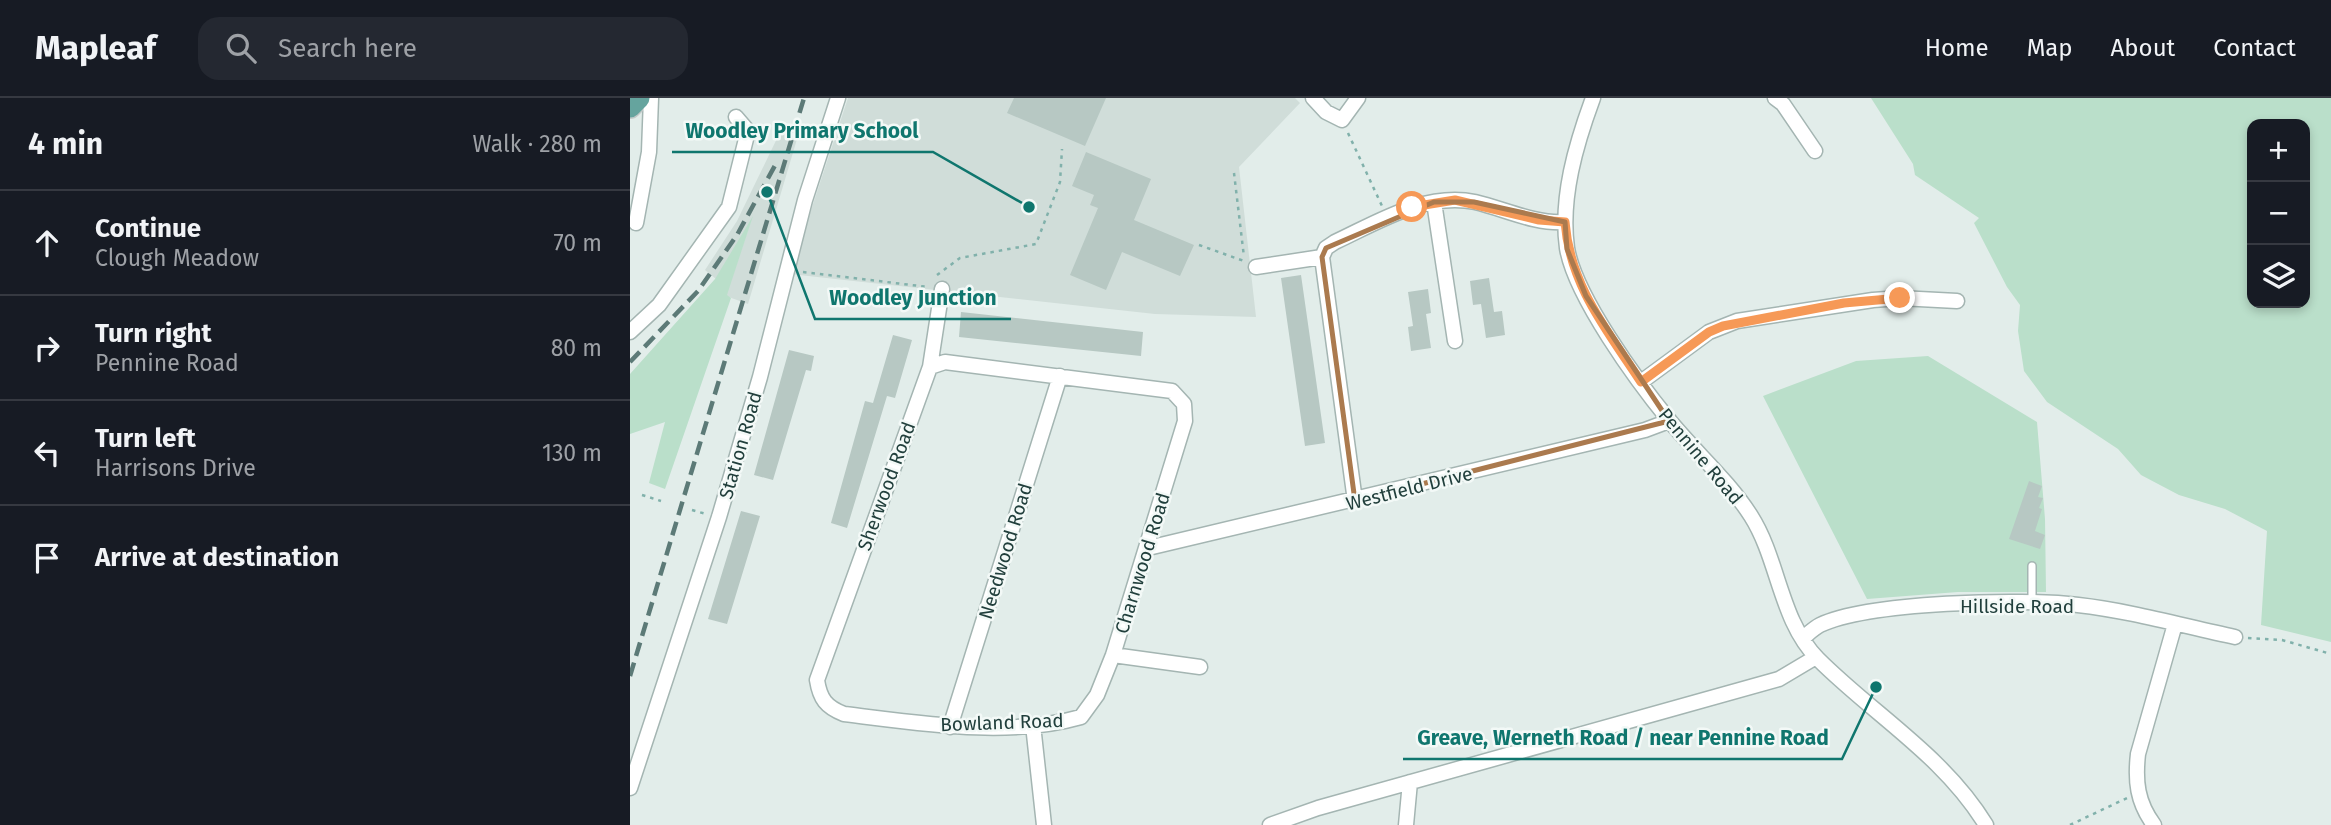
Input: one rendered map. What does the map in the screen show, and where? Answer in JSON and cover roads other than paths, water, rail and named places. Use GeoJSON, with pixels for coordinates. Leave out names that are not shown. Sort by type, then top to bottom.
{"type":"FeatureCollection","features":[{"type":"Feature","properties":{"kind":"main road"},"geometry":{"type":"LineString","coordinates":[[630,107],[639,98]]}},
{"type":"Feature","properties":{"kind":"street"},"geometry":{"type":"LineString","coordinates":[[636,223],[649,152],[651,98]]}},
{"type":"Feature","properties":{"kind":"street","name":"Station Road"},"geometry":{"type":"LineString","coordinates":[[630,788],[719,517],[760,377],[805,200],[838,98]]}},
{"type":"Feature","properties":{"kind":"street"},"geometry":{"type":"LineString","coordinates":[[1313,98],[1326,112],[1342,120],[1358,98]]}},
{"type":"Feature","properties":{"kind":"street","name":"Pennine Road"},"geometry":{"type":"LineString","coordinates":[[1593,98],[1572,172],[1565,222],[1567,249],[1574,272],[1641,382],[1669,421],[1725,479],[1753,519],[1803,638],[1816,657],[1918,745],[1953,780],[1986,825]]}},
{"type":"Feature","properties":{"kind":"street"},"geometry":{"type":"LineString","coordinates":[[1775,98],[1783,104],[1815,151]]}},
{"type":"Feature","properties":{"kind":"street"},"geometry":{"type":"LineString","coordinates":[[630,332],[659,305],[729,207],[748,131],[736,117]]}},
{"type":"Feature","properties":{"kind":"street"},"geometry":{"type":"LineString","coordinates":[[1434,202],[1455,341]]}},
{"type":"Feature","properties":{"kind":"street"},"geometry":{"type":"LineString","coordinates":[[1355,501],[1322,257],[1326,248],[1412,207],[1434,202],[1474,202],[1539,220],[1565,222]]}},
{"type":"Feature","properties":{"kind":"street"},"geometry":{"type":"LineString","coordinates":[[1250,264],[1322,257]]}},
{"type":"Feature","properties":{"kind":"street","name":"Sherwood Road"},"geometry":{"type":"LineString","coordinates":[[817,680],[930,367],[937,284]]}},
{"type":"Feature","properties":{"kind":"street"},"geometry":{"type":"LineString","coordinates":[[1641,382],[1709,332],[1737,321],[1873,300],[1900,298],[1957,301]]}},
{"type":"Feature","properties":{"kind":"street"},"geometry":{"type":"LineString","coordinates":[[930,367],[945,362],[1060,376]]}},
{"type":"Feature","properties":{"kind":"street","name":"Charnwood Road"},"geometry":{"type":"LineString","coordinates":[[1060,376],[1171,391],[1184,404],[1185,421],[1113,655],[1097,695],[1081,717]]}},
{"type":"Feature","properties":{"kind":"street","name":"Needwood Road"},"geometry":{"type":"LineString","coordinates":[[950,727],[1060,376]]}},
{"type":"Feature","properties":{"kind":"street","name":"Westfield Drive"},"geometry":{"type":"LineString","coordinates":[[1147,548],[1355,501],[1645,430],[1669,421]]}},
{"type":"Feature","properties":{"kind":"street","name":"Hillside Road"},"geometry":{"type":"LineString","coordinates":[[1803,638],[1818,626],[1838,619],[1886,611],[2032,603],[2079,605],[2235,637]]}},
{"type":"Feature","properties":{"kind":"street"},"geometry":{"type":"LineString","coordinates":[[2154,825],[2137,793],[2138,754],[2175,624]]}},
{"type":"Feature","properties":{"kind":"street"},"geometry":{"type":"LineString","coordinates":[[1113,655],[1200,667]]}},
{"type":"Feature","properties":{"kind":"street"},"geometry":{"type":"LineString","coordinates":[[1270,825],[1410,782],[1779,679],[1816,657]]}},
{"type":"Feature","properties":{"kind":"street","name":"Bowland Road"},"geometry":{"type":"LineString","coordinates":[[817,680],[820,697],[831,709],[844,714],[950,727],[1033,724],[1081,717]]}},
{"type":"Feature","properties":{"kind":"street"},"geometry":{"type":"LineString","coordinates":[[1033,724],[1044,825]]}},
{"type":"Feature","properties":{"kind":"street"},"geometry":{"type":"LineString","coordinates":[[1406,825],[1410,782]]}},
{"type":"Feature","properties":{"kind":"lane"},"geometry":{"type":"LineString","coordinates":[[2032,566],[2032,603]]}},
{"type":"Feature","properties":{"kind":"railway"},"geometry":{"type":"LineString","coordinates":[[630,676],[804,98]]}},
{"type":"Feature","properties":{"kind":"railway"},"geometry":{"type":"LineString","coordinates":[[630,362],[698,291],[737,235],[778,160]]}},
{"type":"Feature","properties":{"kind":"place","name":"Woodley Junction"},"geometry":{"type":"Point","coordinates":[767,192]}},
{"type":"Feature","properties":{"kind":"place","name":"Woodley Primary School"},"geometry":{"type":"Point","coordinates":[1029,207]}},
{"type":"Feature","properties":{"kind":"place","name":"Greave, Werneth Road / near Pennine Road"},"geometry":{"type":"Point","coordinates":[1876,687]}}]}
